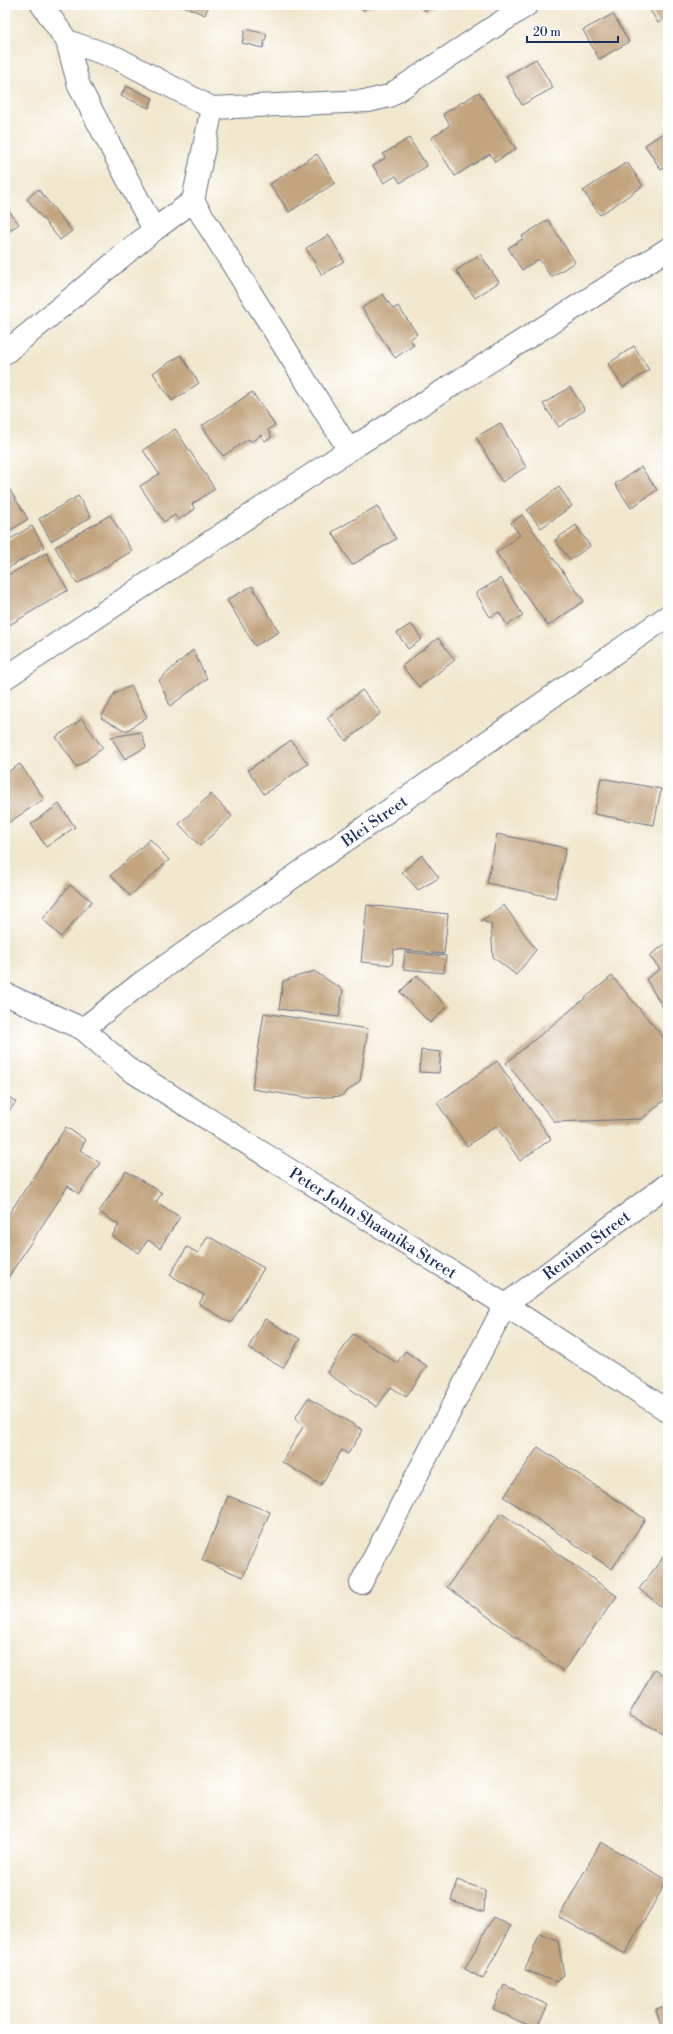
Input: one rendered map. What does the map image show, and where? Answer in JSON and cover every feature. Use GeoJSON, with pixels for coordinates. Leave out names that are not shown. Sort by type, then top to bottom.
{"type":"FeatureCollection","features":[{"type":"Feature","properties":{"kind":"street"},"geometry":{"type":"LineString","coordinates":[[42,5],[67,41],[79,86],[154,230]]}},
{"type":"Feature","properties":{"kind":"street"},"geometry":{"type":"LineString","coordinates":[[67,41],[117,58],[212,108],[368,101],[389,96],[527,5]]}},
{"type":"Feature","properties":{"kind":"street"},"geometry":{"type":"LineString","coordinates":[[5,353],[154,230],[193,201],[212,108]]}},
{"type":"Feature","properties":{"kind":"street"},"geometry":{"type":"LineString","coordinates":[[193,201],[349,450]]}},
{"type":"Feature","properties":{"kind":"street"},"geometry":{"type":"LineString","coordinates":[[5,678],[349,450],[668,249]]}},
{"type":"Feature","properties":{"kind":"street","name":"Blei Street"},"geometry":{"type":"LineString","coordinates":[[83,1029],[141,983],[668,616]]}},
{"type":"Feature","properties":{"kind":"street","name":"Peter John Shaanika Street"},"geometry":{"type":"LineString","coordinates":[[5,994],[83,1029],[130,1070],[505,1305],[668,1411]]}},
{"type":"Feature","properties":{"kind":"street","name":"Renium Street"},"geometry":{"type":"LineString","coordinates":[[505,1305],[668,1184]]}},
{"type":"Feature","properties":{"kind":"street"},"geometry":{"type":"LineString","coordinates":[[361,1583],[505,1305]]}},
{"type":"Feature","properties":{"kind":"building"},"geometry":{"type":"Polygon","coordinates":[[[181,5],[209,5],[205,15],[181,5]]]}},
{"type":"Feature","properties":{"kind":"building"},"geometry":{"type":"Polygon","coordinates":[[[360,5],[372,5],[363,10],[360,5]]]}},
{"type":"Feature","properties":{"kind":"building"},"geometry":{"type":"Polygon","coordinates":[[[421,5],[436,5],[425,11],[421,5]]]}},
{"type":"Feature","properties":{"kind":"building"},"geometry":{"type":"Polygon","coordinates":[[[647,5],[668,5],[668,16],[658,23],[647,5]]]}},
{"type":"Feature","properties":{"kind":"building"},"geometry":{"type":"Polygon","coordinates":[[[613,14],[629,42],[599,59],[583,30],[613,14]]]}},
{"type":"Feature","properties":{"kind":"building"},"geometry":{"type":"Polygon","coordinates":[[[245,29],[267,34],[263,48],[242,43],[245,29]]]}},
{"type":"Feature","properties":{"kind":"building"},"geometry":{"type":"Polygon","coordinates":[[[536,59],[553,88],[522,105],[506,76],[536,59]]]}},
{"type":"Feature","properties":{"kind":"building"},"geometry":{"type":"Polygon","coordinates":[[[126,86],[153,98],[149,108],[121,96],[126,86]]]}},
{"type":"Feature","properties":{"kind":"building"},"geometry":{"type":"Polygon","coordinates":[[[479,92],[516,149],[495,162],[490,154],[455,176],[431,138],[450,125],[443,114],[479,92]]]}},
{"type":"Feature","properties":{"kind":"building"},"geometry":{"type":"Polygon","coordinates":[[[668,130],[668,166],[661,170],[645,145],[668,130]]]}},
{"type":"Feature","properties":{"kind":"building"},"geometry":{"type":"Polygon","coordinates":[[[409,138],[427,166],[400,183],[396,176],[384,183],[373,166],[385,158],[383,154],[409,138]]]}},
{"type":"Feature","properties":{"kind":"building"},"geometry":{"type":"Polygon","coordinates":[[[317,154],[335,183],[289,212],[270,184],[317,154]]]}},
{"type":"Feature","properties":{"kind":"building"},"geometry":{"type":"Polygon","coordinates":[[[627,162],[643,186],[600,215],[583,191],[627,162]]]}},
{"type":"Feature","properties":{"kind":"building"},"geometry":{"type":"Polygon","coordinates":[[[38,189],[72,231],[60,240],[27,199],[38,189]]]}},
{"type":"Feature","properties":{"kind":"building"},"geometry":{"type":"Polygon","coordinates":[[[5,206],[19,224],[5,234],[5,206]]]}},
{"type":"Feature","properties":{"kind":"building"},"geometry":{"type":"Polygon","coordinates":[[[548,220],[575,262],[551,277],[539,259],[522,270],[508,248],[524,238],[522,236],[548,220]]]}},
{"type":"Feature","properties":{"kind":"building"},"geometry":{"type":"Polygon","coordinates":[[[329,235],[344,261],[322,275],[306,248],[329,235]]]}},
{"type":"Feature","properties":{"kind":"building"},"geometry":{"type":"Polygon","coordinates":[[[480,254],[499,282],[475,298],[456,271],[480,254]]]}},
{"type":"Feature","properties":{"kind":"building"},"geometry":{"type":"Polygon","coordinates":[[[383,294],[393,309],[398,306],[417,334],[410,339],[414,345],[395,358],[362,308],[383,294]]]}},
{"type":"Feature","properties":{"kind":"building"},"geometry":{"type":"Polygon","coordinates":[[[634,346],[649,370],[623,387],[608,364],[634,346]]]}},
{"type":"Feature","properties":{"kind":"building"},"geometry":{"type":"Polygon","coordinates":[[[181,355],[199,383],[172,401],[153,373],[181,355]]]}},
{"type":"Feature","properties":{"kind":"building"},"geometry":{"type":"Polygon","coordinates":[[[570,387],[585,410],[559,427],[543,404],[570,387]]]}},
{"type":"Feature","properties":{"kind":"building"},"geometry":{"type":"Polygon","coordinates":[[[252,392],[275,425],[268,430],[272,437],[265,441],[261,435],[251,442],[249,439],[223,456],[202,426],[252,392]]]}},
{"type":"Feature","properties":{"kind":"building"},"geometry":{"type":"Polygon","coordinates":[[[500,423],[526,467],[502,482],[476,437],[500,423]]]}},
{"type":"Feature","properties":{"kind":"building"},"geometry":{"type":"Polygon","coordinates":[[[175,429],[215,489],[192,504],[195,509],[178,520],[175,515],[164,522],[140,486],[159,474],[143,450],[175,429]]]}},
{"type":"Feature","properties":{"kind":"building"},"geometry":{"type":"Polygon","coordinates":[[[641,467],[657,490],[631,508],[615,484],[641,467]]]}},
{"type":"Feature","properties":{"kind":"building"},"geometry":{"type":"Polygon","coordinates":[[[5,482],[28,519],[8,532],[5,528],[5,482]]]}},
{"type":"Feature","properties":{"kind":"building"},"geometry":{"type":"Polygon","coordinates":[[[559,487],[572,506],[541,528],[527,510],[559,487]]]}},
{"type":"Feature","properties":{"kind":"building"},"geometry":{"type":"Polygon","coordinates":[[[78,496],[91,517],[51,541],[39,519],[78,496]]]}},
{"type":"Feature","properties":{"kind":"building"},"geometry":{"type":"Polygon","coordinates":[[[377,506],[396,539],[352,565],[332,532],[377,506]]]}},
{"type":"Feature","properties":{"kind":"building"},"geometry":{"type":"Polygon","coordinates":[[[110,515],[132,551],[77,584],[55,547],[110,515]]]}},
{"type":"Feature","properties":{"kind":"building"},"geometry":{"type":"Polygon","coordinates":[[[522,515],[584,601],[548,626],[496,553],[520,535],[511,523],[522,515]]]}},
{"type":"Feature","properties":{"kind":"building"},"geometry":{"type":"Polygon","coordinates":[[[576,525],[590,546],[570,560],[555,540],[576,525]]]}},
{"type":"Feature","properties":{"kind":"building"},"geometry":{"type":"Polygon","coordinates":[[[32,526],[44,547],[5,570],[5,542],[32,526]]]}},
{"type":"Feature","properties":{"kind":"building"},"geometry":{"type":"Polygon","coordinates":[[[46,553],[68,590],[6,627],[5,577],[46,553]]]}},
{"type":"Feature","properties":{"kind":"building"},"geometry":{"type":"Polygon","coordinates":[[[501,578],[523,616],[507,625],[499,612],[490,617],[476,593],[501,578]]]}},
{"type":"Feature","properties":{"kind":"building"},"geometry":{"type":"Polygon","coordinates":[[[252,586],[279,632],[255,646],[227,600],[252,586]]]}},
{"type":"Feature","properties":{"kind":"building"},"geometry":{"type":"Polygon","coordinates":[[[411,624],[422,639],[408,649],[397,633],[411,624]]]}},
{"type":"Feature","properties":{"kind":"building"},"geometry":{"type":"Polygon","coordinates":[[[438,638],[455,660],[419,687],[402,666],[438,638]]]}},
{"type":"Feature","properties":{"kind":"building"},"geometry":{"type":"Polygon","coordinates":[[[193,650],[207,679],[170,706],[159,680],[193,650]]]}},
{"type":"Feature","properties":{"kind":"building"},"geometry":{"type":"Polygon","coordinates":[[[131,686],[147,717],[126,731],[101,718],[115,693],[131,686]]]}},
{"type":"Feature","properties":{"kind":"building"},"geometry":{"type":"Polygon","coordinates":[[[362,690],[381,713],[346,741],[327,718],[362,690]]]}},
{"type":"Feature","properties":{"kind":"building"},"geometry":{"type":"Polygon","coordinates":[[[82,719],[103,748],[77,767],[56,737],[82,719]]]}},
{"type":"Feature","properties":{"kind":"building"},"geometry":{"type":"Polygon","coordinates":[[[141,732],[146,747],[125,759],[111,737],[141,732]]]}},
{"type":"Feature","properties":{"kind":"building"},"geometry":{"type":"Polygon","coordinates":[[[291,740],[308,764],[264,794],[248,770],[291,740]]]}},
{"type":"Feature","properties":{"kind":"building"},"geometry":{"type":"Polygon","coordinates":[[[20,764],[44,799],[8,823],[5,819],[5,774],[20,764]]]}},
{"type":"Feature","properties":{"kind":"building"},"geometry":{"type":"Polygon","coordinates":[[[601,778],[661,789],[654,825],[594,814],[601,778]]]}},
{"type":"Feature","properties":{"kind":"building"},"geometry":{"type":"Polygon","coordinates":[[[211,794],[232,816],[200,846],[179,824],[211,794]]]}},
{"type":"Feature","properties":{"kind":"building"},"geometry":{"type":"Polygon","coordinates":[[[59,804],[75,827],[46,847],[31,824],[59,804]]]}},
{"type":"Feature","properties":{"kind":"building"},"geometry":{"type":"Polygon","coordinates":[[[497,834],[566,848],[555,898],[487,883],[497,834]]]}},
{"type":"Feature","properties":{"kind":"building"},"geometry":{"type":"Polygon","coordinates":[[[150,839],[169,860],[130,896],[111,875],[150,839]]]}},
{"type":"Feature","properties":{"kind":"building"},"geometry":{"type":"Polygon","coordinates":[[[422,855],[439,878],[418,890],[402,872],[422,855]]]}},
{"type":"Feature","properties":{"kind":"building"},"geometry":{"type":"Polygon","coordinates":[[[70,885],[92,901],[61,937],[43,919],[70,885]]]}},
{"type":"Feature","properties":{"kind":"building"},"geometry":{"type":"Polygon","coordinates":[[[367,905],[448,914],[444,954],[394,949],[392,965],[361,962],[367,905]]]}},
{"type":"Feature","properties":{"kind":"building"},"geometry":{"type":"Polygon","coordinates":[[[504,905],[536,950],[516,975],[493,957],[491,924],[481,921],[504,905]]]}},
{"type":"Feature","properties":{"kind":"building"},"geometry":{"type":"Polygon","coordinates":[[[668,942],[668,1016],[646,979],[660,969],[649,956],[668,942]]]}},
{"type":"Feature","properties":{"kind":"building"},"geometry":{"type":"Polygon","coordinates":[[[405,952],[446,956],[444,973],[403,969],[405,952]]]}},
{"type":"Feature","properties":{"kind":"building"},"geometry":{"type":"Polygon","coordinates":[[[314,971],[343,990],[339,1017],[279,1009],[283,981],[314,971]]]}},
{"type":"Feature","properties":{"kind":"building"},"geometry":{"type":"Polygon","coordinates":[[[417,975],[447,1007],[430,1023],[400,992],[417,975]]]}},
{"type":"Feature","properties":{"kind":"building"},"geometry":{"type":"Polygon","coordinates":[[[612,976],[668,1043],[668,1097],[642,1119],[555,1122],[506,1063],[612,976]]]}},
{"type":"Feature","properties":{"kind":"building"},"geometry":{"type":"Polygon","coordinates":[[[264,1013],[368,1029],[360,1081],[341,1096],[309,1098],[252,1089],[264,1013]]]}},
{"type":"Feature","properties":{"kind":"building"},"geometry":{"type":"Polygon","coordinates":[[[421,1050],[441,1052],[439,1073],[419,1072],[421,1050]]]}},
{"type":"Feature","properties":{"kind":"building"},"geometry":{"type":"Polygon","coordinates":[[[497,1061],[551,1139],[520,1161],[496,1126],[467,1146],[437,1103],[497,1061]]]}},
{"type":"Feature","properties":{"kind":"building"},"geometry":{"type":"Polygon","coordinates":[[[5,1094],[16,1102],[5,1116],[5,1094]]]}},
{"type":"Feature","properties":{"kind":"building"},"geometry":{"type":"Polygon","coordinates":[[[66,1127],[86,1140],[80,1150],[100,1163],[79,1194],[68,1186],[5,1282],[5,1220],[66,1127]]]}},
{"type":"Feature","properties":{"kind":"building"},"geometry":{"type":"Polygon","coordinates":[[[126,1171],[162,1193],[156,1202],[180,1217],[160,1248],[148,1240],[139,1253],[112,1236],[119,1225],[99,1212],[126,1171]]]}},
{"type":"Feature","properties":{"kind":"building"},"geometry":{"type":"Polygon","coordinates":[[[208,1236],[264,1268],[231,1323],[199,1304],[204,1295],[170,1275],[187,1247],[198,1253],[208,1236]]]}},
{"type":"Feature","properties":{"kind":"building"},"geometry":{"type":"Polygon","coordinates":[[[265,1319],[300,1339],[283,1368],[248,1348],[265,1319]]]}},
{"type":"Feature","properties":{"kind":"building"},"geometry":{"type":"Polygon","coordinates":[[[353,1334],[397,1363],[405,1351],[427,1366],[406,1397],[391,1387],[377,1407],[327,1373],[353,1334]]]}},
{"type":"Feature","properties":{"kind":"building"},"geometry":{"type":"Polygon","coordinates":[[[308,1398],[363,1430],[348,1454],[342,1450],[321,1485],[282,1462],[303,1427],[295,1418],[308,1398]]]}},
{"type":"Feature","properties":{"kind":"building"},"geometry":{"type":"Polygon","coordinates":[[[538,1447],[645,1519],[612,1569],[504,1497],[538,1447]]]}},
{"type":"Feature","properties":{"kind":"building"},"geometry":{"type":"Polygon","coordinates":[[[228,1496],[270,1512],[243,1577],[202,1560],[228,1496]]]}},
{"type":"Feature","properties":{"kind":"building"},"geometry":{"type":"Polygon","coordinates":[[[501,1513],[617,1596],[563,1671],[447,1587],[501,1513]]]}},
{"type":"Feature","properties":{"kind":"building"},"geometry":{"type":"Polygon","coordinates":[[[668,1551],[668,1612],[639,1589],[668,1551]]]}},
{"type":"Feature","properties":{"kind":"building"},"geometry":{"type":"Polygon","coordinates":[[[654,1670],[668,1678],[668,1736],[629,1715],[654,1670]]]}},
{"type":"Feature","properties":{"kind":"building"},"geometry":{"type":"Polygon","coordinates":[[[601,1842],[667,1880],[625,1954],[559,1917],[601,1842]]]}},
{"type":"Feature","properties":{"kind":"building"},"geometry":{"type":"Polygon","coordinates":[[[457,1880],[485,1890],[484,1912],[451,1901],[457,1880]]]}},
{"type":"Feature","properties":{"kind":"building"},"geometry":{"type":"Polygon","coordinates":[[[493,1917],[511,1926],[483,1979],[465,1969],[493,1917]]]}},
{"type":"Feature","properties":{"kind":"building"},"geometry":{"type":"Polygon","coordinates":[[[540,1934],[558,1941],[564,1975],[556,1982],[525,1970],[540,1934]]]}},
{"type":"Feature","properties":{"kind":"building"},"geometry":{"type":"Polygon","coordinates":[[[504,1985],[548,2005],[536,2029],[493,2009],[504,1985]]]}},
{"type":"Feature","properties":{"kind":"building"},"geometry":{"type":"Polygon","coordinates":[[[668,2005],[668,2029],[662,2029],[656,2009],[668,2005]]]}}]}
